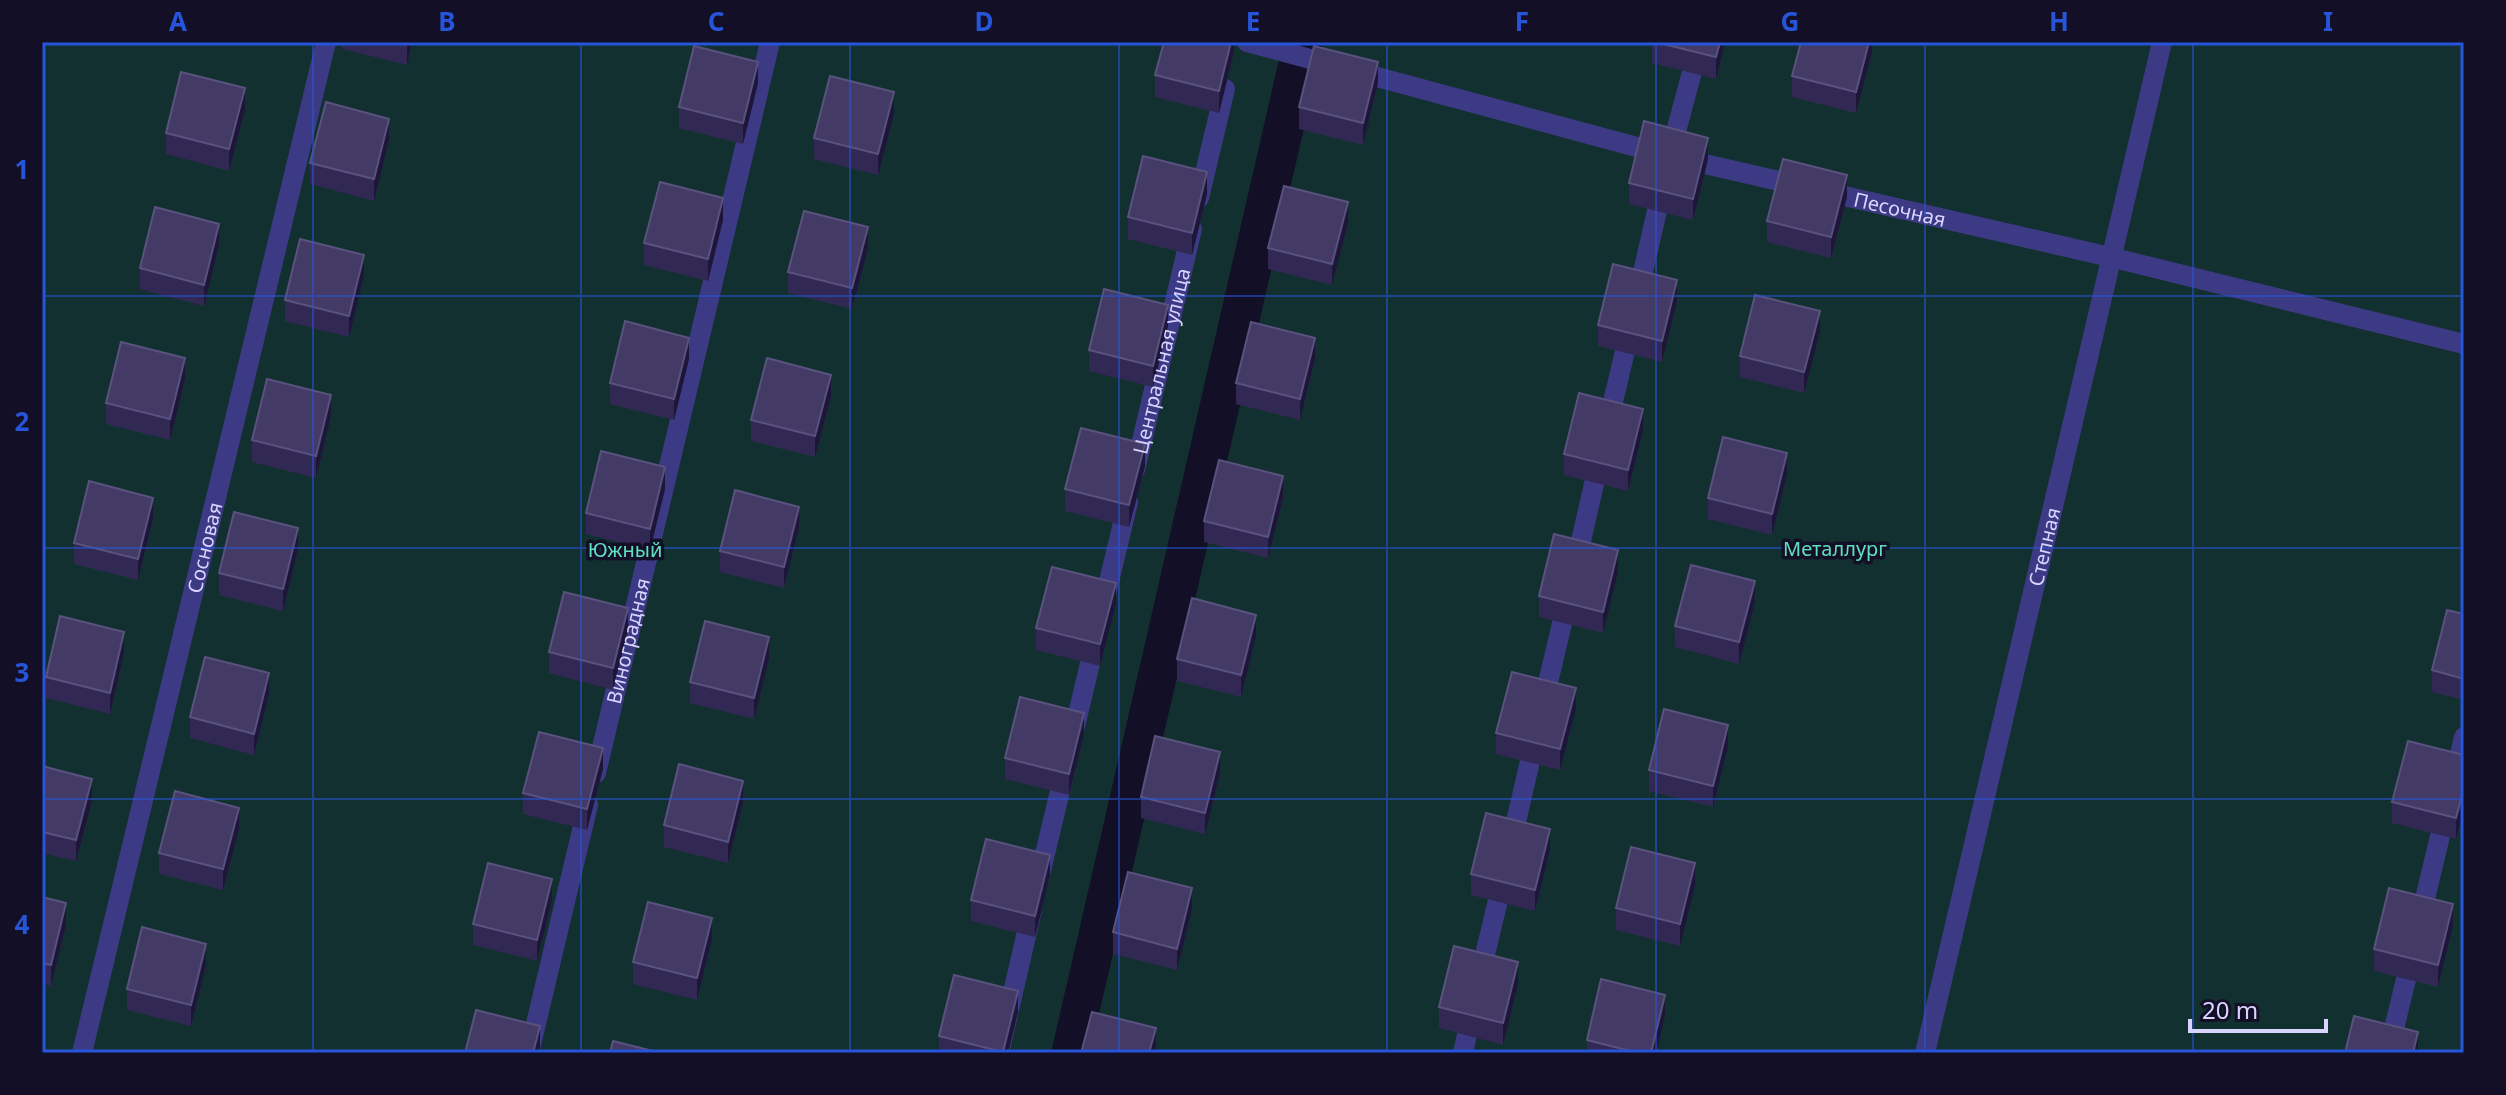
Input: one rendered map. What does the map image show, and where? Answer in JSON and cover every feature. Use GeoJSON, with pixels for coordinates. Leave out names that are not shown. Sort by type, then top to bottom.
{"type":"FeatureCollection","features":[{"type":"Feature","properties":{"kind":"street","name":"Сосновая"},"geometry":{"type":"LineString","coordinates":[[82,1053],[326,42]]}},
{"type":"Feature","properties":{"kind":"street","name":"Виноградная"},"geometry":{"type":"LineString","coordinates":[[529,1053],[770,42]]}},
{"type":"Feature","properties":{"kind":"street","name":"Песочная"},"geometry":{"type":"LineString","coordinates":[[1247,42],[1670,156],[2110,257],[2464,344]]}},
{"type":"Feature","properties":{"kind":"street"},"geometry":{"type":"LineString","coordinates":[[1463,1053],[1670,156],[1700,42]]}},
{"type":"Feature","properties":{"kind":"street","name":"Степная"},"geometry":{"type":"LineString","coordinates":[[1925,1053],[2162,42]]}},
{"type":"Feature","properties":{"kind":"street","name":"Центральная улица"},"geometry":{"type":"LineString","coordinates":[[999,1053],[1232,58]]}},
{"type":"Feature","properties":{"kind":"street"},"geometry":{"type":"LineString","coordinates":[[2388,1053],[2464,737]]}},
{"type":"Feature","properties":{"kind":"green space","name":"Южный"},"geometry":{"type":"Polygon","coordinates":[[[42,42],[1283,42],[1051,1053],[42,1053],[42,42]]]}},
{"type":"Feature","properties":{"kind":"green space","name":"Металлург"},"geometry":{"type":"Polygon","coordinates":[[[1324,42],[2464,42],[2464,1053],[1090,1053],[1324,42]]]}},
{"type":"Feature","properties":{"kind":"building"},"geometry":{"type":"Polygon","coordinates":[[[1164,42],[1231,42],[1219,91],[1155,75],[1164,42]]]}},
{"type":"Feature","properties":{"kind":"building"},"geometry":{"type":"Polygon","coordinates":[[[1655,42],[1720,42],[1716,57],[1655,42]]]}},
{"type":"Feature","properties":{"kind":"building"},"geometry":{"type":"Polygon","coordinates":[[[1801,42],[1869,42],[1856,92],[1792,76],[1801,42]]]}},
{"type":"Feature","properties":{"kind":"building"},"geometry":{"type":"Polygon","coordinates":[[[694,46],[758,62],[743,123],[679,107],[694,46]]]}},
{"type":"Feature","properties":{"kind":"building"},"geometry":{"type":"Polygon","coordinates":[[[1314,46],[1378,62],[1363,123],[1299,107],[1314,46]]]}},
{"type":"Feature","properties":{"kind":"building"},"geometry":{"type":"Polygon","coordinates":[[[181,72],[245,88],[229,149],[166,133],[181,72]]]}},
{"type":"Feature","properties":{"kind":"building"},"geometry":{"type":"Polygon","coordinates":[[[830,76],[894,92],[878,154],[814,138],[830,76]]]}},
{"type":"Feature","properties":{"kind":"building"},"geometry":{"type":"Polygon","coordinates":[[[326,102],[389,119],[374,179],[310,163],[326,102]]]}},
{"type":"Feature","properties":{"kind":"building"},"geometry":{"type":"Polygon","coordinates":[[[1644,121],[1708,138],[1693,199],[1629,183],[1644,121]]]}},
{"type":"Feature","properties":{"kind":"building"},"geometry":{"type":"Polygon","coordinates":[[[1143,156],[1207,172],[1192,233],[1128,217],[1143,156]]]}},
{"type":"Feature","properties":{"kind":"building"},"geometry":{"type":"Polygon","coordinates":[[[1783,159],[1847,175],[1831,237],[1767,221],[1783,159]]]}},
{"type":"Feature","properties":{"kind":"building"},"geometry":{"type":"Polygon","coordinates":[[[660,182],[723,198],[708,259],[644,243],[660,182]]]}},
{"type":"Feature","properties":{"kind":"building"},"geometry":{"type":"Polygon","coordinates":[[[1284,186],[1348,202],[1332,264],[1268,248],[1284,186]]]}},
{"type":"Feature","properties":{"kind":"building"},"geometry":{"type":"Polygon","coordinates":[[[155,207],[219,224],[204,285],[140,268],[155,207]]]}},
{"type":"Feature","properties":{"kind":"building"},"geometry":{"type":"Polygon","coordinates":[[[804,211],[868,227],[852,288],[788,272],[804,211]]]}},
{"type":"Feature","properties":{"kind":"building"},"geometry":{"type":"Polygon","coordinates":[[[300,239],[364,255],[349,316],[285,300],[300,239]]]}},
{"type":"Feature","properties":{"kind":"building"},"geometry":{"type":"Polygon","coordinates":[[[1613,264],[1677,280],[1662,341],[1598,325],[1613,264]]]}},
{"type":"Feature","properties":{"kind":"building"},"geometry":{"type":"Polygon","coordinates":[[[1104,289],[1168,305],[1153,366],[1089,350],[1104,289]]]}},
{"type":"Feature","properties":{"kind":"building"},"geometry":{"type":"Polygon","coordinates":[[[1755,295],[1820,311],[1804,372],[1740,356],[1755,295]]]}},
{"type":"Feature","properties":{"kind":"building"},"geometry":{"type":"Polygon","coordinates":[[[625,321],[689,338],[674,399],[610,383],[625,321]]]}},
{"type":"Feature","properties":{"kind":"building"},"geometry":{"type":"Polygon","coordinates":[[[1251,322],[1315,338],[1300,399],[1236,383],[1251,322]]]}},
{"type":"Feature","properties":{"kind":"building"},"geometry":{"type":"Polygon","coordinates":[[[121,342],[185,358],[170,419],[106,403],[121,342]]]}},
{"type":"Feature","properties":{"kind":"building"},"geometry":{"type":"Polygon","coordinates":[[[767,358],[831,375],[815,436],[751,420],[767,358]]]}},
{"type":"Feature","properties":{"kind":"building"},"geometry":{"type":"Polygon","coordinates":[[[267,379],[331,395],[316,456],[252,440],[267,379]]]}},
{"type":"Feature","properties":{"kind":"building"},"geometry":{"type":"Polygon","coordinates":[[[1579,393],[1643,409],[1628,470],[1564,454],[1579,393]]]}},
{"type":"Feature","properties":{"kind":"building"},"geometry":{"type":"Polygon","coordinates":[[[1081,428],[1145,444],[1129,505],[1065,489],[1081,428]]]}},
{"type":"Feature","properties":{"kind":"building"},"geometry":{"type":"Polygon","coordinates":[[[1723,437],[1787,453],[1772,514],[1708,498],[1723,437]]]}},
{"type":"Feature","properties":{"kind":"building"},"geometry":{"type":"Polygon","coordinates":[[[601,451],[665,467],[650,529],[586,513],[601,451]]]}},
{"type":"Feature","properties":{"kind":"building"},"geometry":{"type":"Polygon","coordinates":[[[1219,460],[1283,476],[1268,537],[1204,521],[1219,460]]]}},
{"type":"Feature","properties":{"kind":"building"},"geometry":{"type":"Polygon","coordinates":[[[89,481],[153,498],[138,559],[74,543],[89,481]]]}},
{"type":"Feature","properties":{"kind":"building"},"geometry":{"type":"Polygon","coordinates":[[[735,490],[799,507],[784,567],[720,551],[735,490]]]}},
{"type":"Feature","properties":{"kind":"building"},"geometry":{"type":"Polygon","coordinates":[[[234,512],[298,528],[283,589],[219,573],[234,512]]]}},
{"type":"Feature","properties":{"kind":"building"},"geometry":{"type":"Polygon","coordinates":[[[1554,534],[1618,550],[1603,612],[1539,596],[1554,534]]]}},
{"type":"Feature","properties":{"kind":"building"},"geometry":{"type":"Polygon","coordinates":[[[1691,565],[1755,581],[1739,642],[1675,626],[1691,565]]]}},
{"type":"Feature","properties":{"kind":"building"},"geometry":{"type":"Polygon","coordinates":[[[1052,567],[1116,583],[1100,644],[1036,628],[1052,567]]]}},
{"type":"Feature","properties":{"kind":"building"},"geometry":{"type":"Polygon","coordinates":[[[564,592],[628,608],[613,668],[549,652],[564,592]]]}},
{"type":"Feature","properties":{"kind":"building"},"geometry":{"type":"Polygon","coordinates":[[[1192,598],[1256,615],[1241,675],[1177,659],[1192,598]]]}},
{"type":"Feature","properties":{"kind":"building"},"geometry":{"type":"Polygon","coordinates":[[[2447,610],[2464,614],[2464,679],[2432,670],[2447,610]]]}},
{"type":"Feature","properties":{"kind":"building"},"geometry":{"type":"Polygon","coordinates":[[[60,616],[124,632],[110,693],[46,677],[60,616]]]}},
{"type":"Feature","properties":{"kind":"building"},"geometry":{"type":"Polygon","coordinates":[[[705,621],[769,637],[754,698],[690,682],[705,621]]]}},
{"type":"Feature","properties":{"kind":"building"},"geometry":{"type":"Polygon","coordinates":[[[205,657],[269,673],[254,734],[190,717],[205,657]]]}},
{"type":"Feature","properties":{"kind":"building"},"geometry":{"type":"Polygon","coordinates":[[[1512,672],[1576,688],[1560,749],[1496,733],[1512,672]]]}},
{"type":"Feature","properties":{"kind":"building"},"geometry":{"type":"Polygon","coordinates":[[[1020,697],[1084,713],[1069,774],[1005,758],[1020,697]]]}},
{"type":"Feature","properties":{"kind":"building"},"geometry":{"type":"Polygon","coordinates":[[[1664,709],[1728,725],[1713,786],[1649,770],[1664,709]]]}},
{"type":"Feature","properties":{"kind":"building"},"geometry":{"type":"Polygon","coordinates":[[[539,732],[603,748],[587,809],[523,793],[539,732]]]}},
{"type":"Feature","properties":{"kind":"building"},"geometry":{"type":"Polygon","coordinates":[[[1155,736],[1220,752],[1205,813],[1141,797],[1155,736]]]}},
{"type":"Feature","properties":{"kind":"building"},"geometry":{"type":"Polygon","coordinates":[[[2408,741],[2464,755],[2464,788],[2456,818],[2392,802],[2408,741]]]}},
{"type":"Feature","properties":{"kind":"building"},"geometry":{"type":"Polygon","coordinates":[[[679,764],[743,781],[728,842],[664,825],[679,764]]]}},
{"type":"Feature","properties":{"kind":"building"},"geometry":{"type":"Polygon","coordinates":[[[42,766],[92,779],[76,840],[42,832],[42,766]]]}},
{"type":"Feature","properties":{"kind":"building"},"geometry":{"type":"Polygon","coordinates":[[[175,791],[239,808],[223,869],[159,853],[175,791]]]}},
{"type":"Feature","properties":{"kind":"building"},"geometry":{"type":"Polygon","coordinates":[[[1486,813],[1550,829],[1535,890],[1471,874],[1486,813]]]}},
{"type":"Feature","properties":{"kind":"building"},"geometry":{"type":"Polygon","coordinates":[[[986,839],[1050,855],[1035,916],[971,900],[986,839]]]}},
{"type":"Feature","properties":{"kind":"building"},"geometry":{"type":"Polygon","coordinates":[[[1631,847],[1695,863],[1680,924],[1616,908],[1631,847]]]}},
{"type":"Feature","properties":{"kind":"building"},"geometry":{"type":"Polygon","coordinates":[[[488,863],[552,879],[537,940],[473,924],[488,863]]]}},
{"type":"Feature","properties":{"kind":"building"},"geometry":{"type":"Polygon","coordinates":[[[1128,872],[1192,888],[1177,949],[1113,932],[1128,872]]]}},
{"type":"Feature","properties":{"kind":"building"},"geometry":{"type":"Polygon","coordinates":[[[2389,888],[2453,904],[2438,965],[2374,949],[2389,888]]]}},
{"type":"Feature","properties":{"kind":"building"},"geometry":{"type":"Polygon","coordinates":[[[42,897],[66,903],[51,965],[42,963],[42,897]]]}},
{"type":"Feature","properties":{"kind":"building"},"geometry":{"type":"Polygon","coordinates":[[[648,902],[712,918],[697,978],[633,962],[648,902]]]}},
{"type":"Feature","properties":{"kind":"building"},"geometry":{"type":"Polygon","coordinates":[[[142,927],[206,944],[191,1005],[127,989],[142,927]]]}},
{"type":"Feature","properties":{"kind":"building"},"geometry":{"type":"Polygon","coordinates":[[[1454,946],[1518,962],[1503,1023],[1439,1007],[1454,946]]]}},
{"type":"Feature","properties":{"kind":"building"},"geometry":{"type":"Polygon","coordinates":[[[954,975],[1018,991],[1003,1052],[939,1036],[954,975]]]}},
{"type":"Feature","properties":{"kind":"building"},"geometry":{"type":"Polygon","coordinates":[[[1601,979],[1665,995],[1651,1053],[1638,1053],[1587,1040],[1601,979]]]}},
{"type":"Feature","properties":{"kind":"building"},"geometry":{"type":"Polygon","coordinates":[[[476,1010],[540,1026],[533,1053],[465,1053],[476,1010]]]}},
{"type":"Feature","properties":{"kind":"building"},"geometry":{"type":"Polygon","coordinates":[[[1092,1012],[1156,1028],[1149,1053],[1081,1053],[1092,1012]]]}},
{"type":"Feature","properties":{"kind":"building"},"geometry":{"type":"Polygon","coordinates":[[[2354,1016],[2418,1032],[2413,1053],[2345,1053],[2354,1016]]]}},
{"type":"Feature","properties":{"kind":"building"},"geometry":{"type":"Polygon","coordinates":[[[613,1041],[661,1053],[610,1053],[613,1041]]]}}]}
